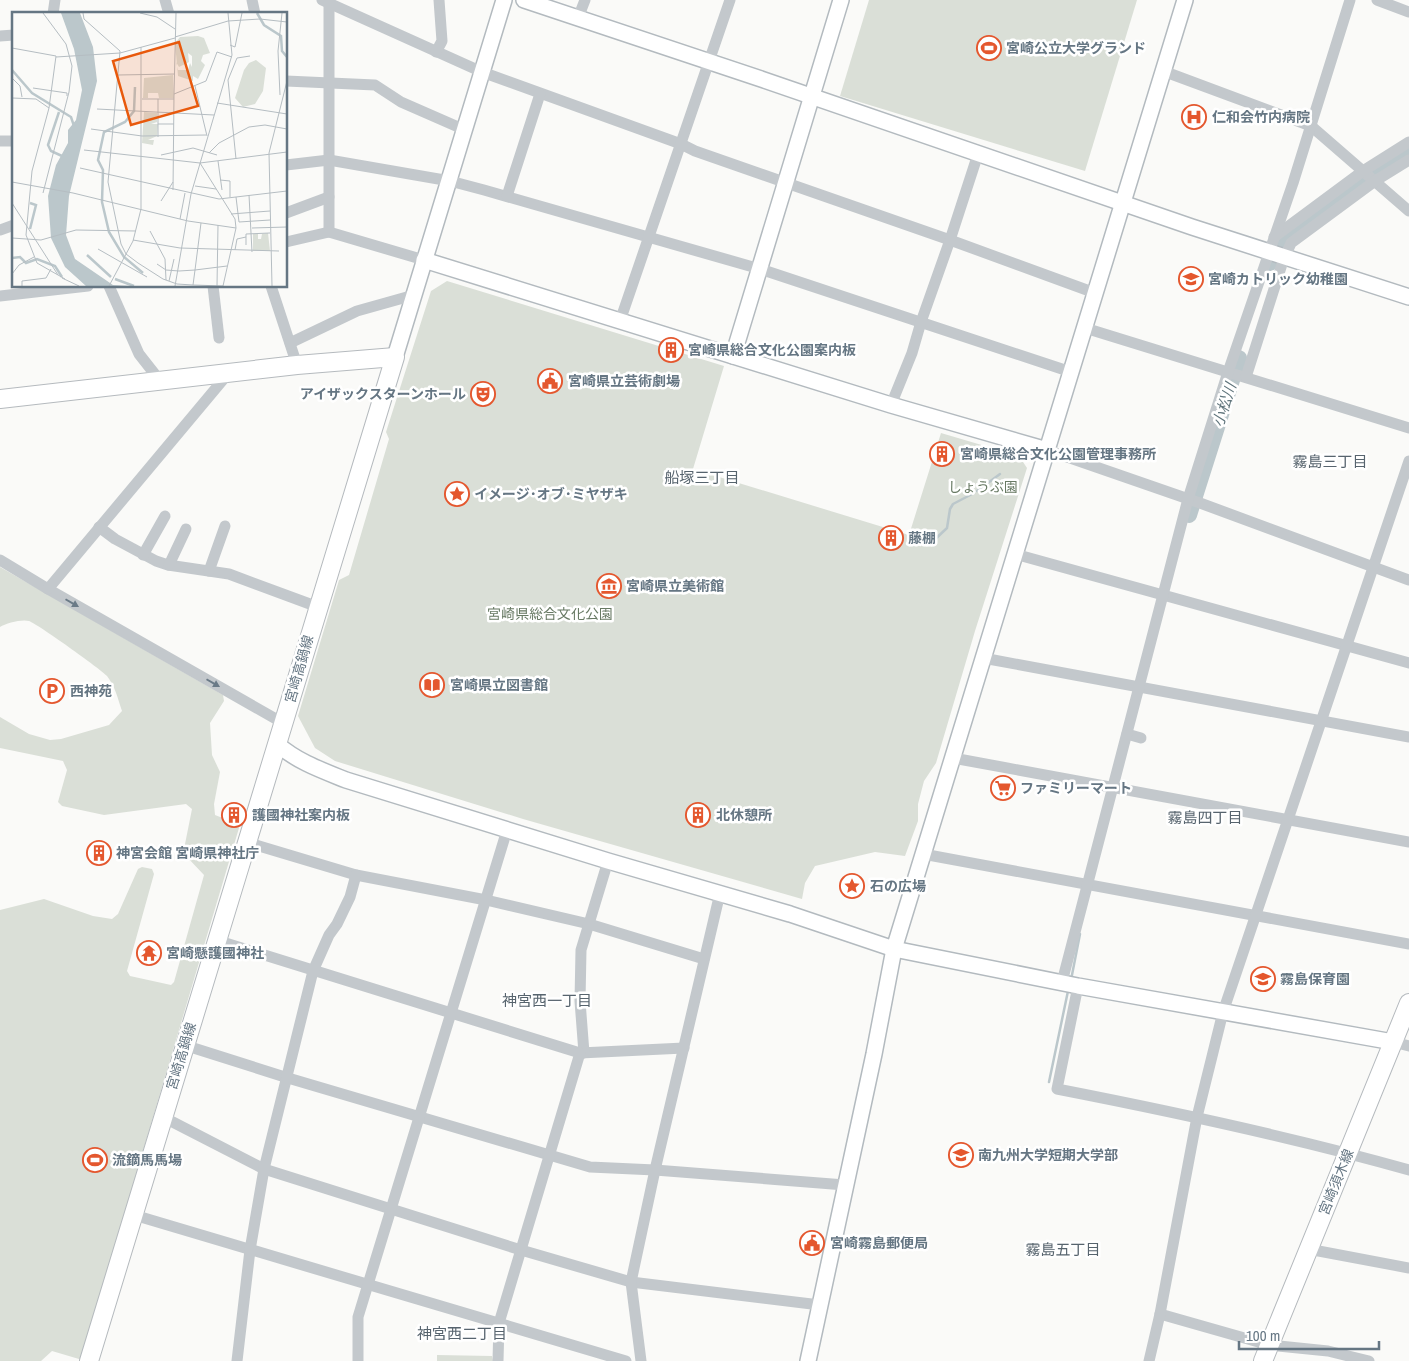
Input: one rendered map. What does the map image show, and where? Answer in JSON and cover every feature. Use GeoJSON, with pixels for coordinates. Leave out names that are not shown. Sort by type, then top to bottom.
{"type":"FeatureCollection","features":[{"type":"Feature","properties":{"kind":"main road"},"geometry":{"type":"LineString","coordinates":[[0,399],[395,357]]}},
{"type":"Feature","properties":{"kind":"main road","name":"宮崎高鍋線"},"geometry":{"type":"LineString","coordinates":[[93,1360],[184,1045],[395,357]]}},
{"type":"Feature","properties":{"kind":"main road","name":"宮崎須木線"},"geometry":{"type":"LineString","coordinates":[[1266,1353],[1347,1153],[1401,1044],[1409,1002]]}},
{"type":"Feature","properties":{"kind":"street"},"geometry":{"type":"LineString","coordinates":[[436,52],[442,41],[439,0]]}},
{"type":"Feature","properties":{"kind":"street"},"geometry":{"type":"LineString","coordinates":[[395,357],[466,130],[504,0]]}},
{"type":"Feature","properties":{"kind":"street"},"geometry":{"type":"LineString","coordinates":[[524,0],[1123,204],[1272,244],[1285,256],[1409,297]]}},
{"type":"Feature","properties":{"kind":"street"},"geometry":{"type":"LineString","coordinates":[[578,18],[585,0]]}},
{"type":"Feature","properties":{"kind":"street"},"geometry":{"type":"LineString","coordinates":[[620,321],[730,0]]}},
{"type":"Feature","properties":{"kind":"street"},"geometry":{"type":"LineString","coordinates":[[733,356],[841,0]]}},
{"type":"Feature","properties":{"kind":"street"},"geometry":{"type":"LineString","coordinates":[[808,1361],[872,1063],[894,949],[1185,0]]}},
{"type":"Feature","properties":{"kind":"street"},"geometry":{"type":"LineString","coordinates":[[1062,982],[1188,499],[1228,372],[1311,126],[1350,0]]}},
{"type":"Feature","properties":{"kind":"street"},"geometry":{"type":"LineString","coordinates":[[1377,0],[1409,12]]}},
{"type":"Feature","properties":{"kind":"street"},"geometry":{"type":"LineString","coordinates":[[329,232],[330,82],[326,1],[482,72],[681,144],[695,152],[950,240],[1095,293]]}},
{"type":"Feature","properties":{"kind":"street"},"geometry":{"type":"LineString","coordinates":[[1163,71],[1311,126],[1409,211]]}},
{"type":"Feature","properties":{"kind":"street"},"geometry":{"type":"LineString","coordinates":[[288,81],[375,85],[401,102],[466,130]]}},
{"type":"Feature","properties":{"kind":"street"},"geometry":{"type":"LineString","coordinates":[[507,196],[540,94]]}},
{"type":"Feature","properties":{"kind":"street"},"geometry":{"type":"LineString","coordinates":[[1246,377],[1285,256],[1291,244],[1409,142]]}},
{"type":"Feature","properties":{"kind":"street"},"geometry":{"type":"LineString","coordinates":[[891,405],[912,353],[978,154]]}},
{"type":"Feature","properties":{"kind":"street"},"geometry":{"type":"LineString","coordinates":[[288,165],[329,160],[450,181],[507,196],[760,269],[1071,372]]}},
{"type":"Feature","properties":{"kind":"street"},"geometry":{"type":"LineString","coordinates":[[1272,244],[1369,176],[1409,160]]}},
{"type":"Feature","properties":{"kind":"street"},"geometry":{"type":"LineString","coordinates":[[288,212],[329,197]]}},
{"type":"Feature","properties":{"kind":"street"},"geometry":{"type":"LineString","coordinates":[[288,242],[329,232],[424,260],[891,405],[1047,450],[1200,503],[1409,580]]}},
{"type":"Feature","properties":{"kind":"street"},"geometry":{"type":"LineString","coordinates":[[0,296],[70,288]]}},
{"type":"Feature","properties":{"kind":"street"},"geometry":{"type":"LineString","coordinates":[[110,288],[139,354],[161,382]]}},
{"type":"Feature","properties":{"kind":"street"},"geometry":{"type":"LineString","coordinates":[[213,288],[219,338]]}},
{"type":"Feature","properties":{"kind":"street"},"geometry":{"type":"LineString","coordinates":[[271,288],[297,366]]}},
{"type":"Feature","properties":{"kind":"street"},"geometry":{"type":"LineString","coordinates":[[290,343],[357,311],[414,294]]}},
{"type":"Feature","properties":{"kind":"street"},"geometry":{"type":"LineString","coordinates":[[1085,328],[1409,428]]}},
{"type":"Feature","properties":{"kind":"street"},"geometry":{"type":"LineString","coordinates":[[48,589],[227,374]]}},
{"type":"Feature","properties":{"kind":"street"},"geometry":{"type":"LineString","coordinates":[[1149,1361],[1160,1314],[1197,1117],[1224,1012],[1409,461]]}},
{"type":"Feature","properties":{"kind":"street"},"geometry":{"type":"LineString","coordinates":[[143,555],[165,516]]}},
{"type":"Feature","properties":{"kind":"street"},"geometry":{"type":"LineString","coordinates":[[209,571],[225,526]]}},
{"type":"Feature","properties":{"kind":"street"},"geometry":{"type":"LineString","coordinates":[[99,527],[115,539],[156,561],[169,565],[229,574],[318,607]]}},
{"type":"Feature","properties":{"kind":"street"},"geometry":{"type":"LineString","coordinates":[[169,565],[186,529]]}},
{"type":"Feature","properties":{"kind":"street"},"geometry":{"type":"LineString","coordinates":[[1174,553],[1186,557]]}},
{"type":"Feature","properties":{"kind":"street"},"geometry":{"type":"LineString","coordinates":[[1015,554],[1346,644],[1409,663]]}},
{"type":"Feature","properties":{"kind":"street"},"geometry":{"type":"LineString","coordinates":[[0,560],[283,723]]}},
{"type":"Feature","properties":{"kind":"street"},"geometry":{"type":"LineString","coordinates":[[984,658],[1152,691],[1409,737]]}},
{"type":"Feature","properties":{"kind":"street"},"geometry":{"type":"LineString","coordinates":[[1127,734],[1141,738]]}},
{"type":"Feature","properties":{"kind":"street"},"geometry":{"type":"LineString","coordinates":[[277,744],[290,756],[306,765],[346,780],[608,861],[790,914],[894,949],[1078,986],[1401,1044]]}},
{"type":"Feature","properties":{"kind":"street"},"geometry":{"type":"LineString","coordinates":[[953,758],[1409,842]]}},
{"type":"Feature","properties":{"kind":"street"},"geometry":{"type":"LineString","coordinates":[[358,1361],[358,1318],[507,830]]}},
{"type":"Feature","properties":{"kind":"street"},"geometry":{"type":"LineString","coordinates":[[246,842],[356,875],[486,900],[589,924],[704,959]]}},
{"type":"Feature","properties":{"kind":"street"},"geometry":{"type":"LineString","coordinates":[[923,854],[1409,944]]}},
{"type":"Feature","properties":{"kind":"street"},"geometry":{"type":"LineString","coordinates":[[498,1361],[498,1323],[582,1053],[581,950],[608,861]]}},
{"type":"Feature","properties":{"kind":"street"},"geometry":{"type":"LineString","coordinates":[[237,1361],[250,1250],[264,1169],[313,971],[350,897],[356,875]]}},
{"type":"Feature","properties":{"kind":"street"},"geometry":{"type":"LineString","coordinates":[[641,1361],[631,1282],[655,1170],[720,893]]}},
{"type":"Feature","properties":{"kind":"street"},"geometry":{"type":"LineString","coordinates":[[216,940],[582,1053],[684,1048]]}},
{"type":"Feature","properties":{"kind":"street"},"geometry":{"type":"LineString","coordinates":[[1078,986],[1057,1089],[1197,1117],[1409,1170]]}},
{"type":"Feature","properties":{"kind":"street"},"geometry":{"type":"LineString","coordinates":[[184,1045],[288,1078],[590,1167],[655,1170],[845,1185]]}},
{"type":"Feature","properties":{"kind":"street"},"geometry":{"type":"LineString","coordinates":[[163,1117],[264,1169],[390,1210],[631,1282],[820,1305]]}},
{"type":"Feature","properties":{"kind":"street"},"geometry":{"type":"LineString","coordinates":[[134,1215],[626,1361]]}},
{"type":"Feature","properties":{"kind":"street"},"geometry":{"type":"LineString","coordinates":[[1308,1249],[1409,1268]]}},
{"type":"Feature","properties":{"kind":"street"},"geometry":{"type":"LineString","coordinates":[[1160,1314],[1266,1353],[1328,1351],[1369,1361]]}},
{"type":"Feature","properties":{"kind":"green space","name":"宮崎公立大学グランド"},"geometry":{"type":"Polygon","coordinates":[[[869,0],[1137,0],[1085,171],[840,96],[869,0]]]}},
{"type":"Feature","properties":{"kind":"green space","name":"宮崎県総合文化公園"},"geometry":{"type":"Polygon","coordinates":[[[447,281],[724,366],[693,469],[909,535],[941,433],[1019,456],[1027,468],[975,631],[936,763],[924,781],[918,804],[918,821],[905,856],[875,852],[815,866],[805,883],[802,899],[523,819],[335,761],[315,748],[298,716],[339,580],[349,575],[389,439],[386,432],[431,291],[447,281]]]}},
{"type":"Feature","properties":{"kind":"green space"},"geometry":{"type":"Polygon","coordinates":[[[0,567],[223,695],[224,701],[210,723],[212,755],[220,772],[214,804],[215,815],[238,824],[239,828],[129,1198],[85,1354],[79,1359],[52,1351],[41,1361],[0,1361],[0,910],[44,899],[93,916],[112,919],[118,914],[138,869],[142,867],[152,869],[154,874],[127,971],[130,976],[171,985],[174,982],[204,875],[187,857],[184,849],[192,809],[186,804],[104,815],[62,806],[58,802],[67,770],[63,761],[0,748],[0,717],[29,734],[50,740],[61,739],[109,725],[122,711],[114,688],[107,676],[55,638],[29,621],[14,622],[0,627],[0,567]]]}},
{"type":"Feature","properties":{"kind":"green space"},"geometry":{"type":"Polygon","coordinates":[[[437,1355],[492,1356],[493,1361],[437,1361],[437,1355]]]}},
{"type":"Feature","properties":{"kind":"waterway","name":"小松川"},"geometry":{"type":"LineString","coordinates":[[1270,263],[1277,244],[1299,231],[1409,148]]}},
{"type":"Feature","properties":{"kind":"waterway","name":"小松川"},"geometry":{"type":"LineString","coordinates":[[1189,515],[1239,358]]}},
{"type":"Feature","properties":{"kind":"waterway"},"geometry":{"type":"LineString","coordinates":[[977,491],[1000,474]]}},
{"type":"Feature","properties":{"kind":"waterway"},"geometry":{"type":"LineString","coordinates":[[929,545],[947,528],[950,509],[953,504],[974,493]]}},
{"type":"Feature","properties":{"kind":"waterway"},"geometry":{"type":"LineString","coordinates":[[1071,980],[1080,934]]}},
{"type":"Feature","properties":{"kind":"waterway"},"geometry":{"type":"LineString","coordinates":[[1049,1082],[1068,991]]}},
{"type":"Feature","properties":{"kind":"place","name":"宮崎公立大学グランド"},"geometry":{"type":"Point","coordinates":[989,48]}},
{"type":"Feature","properties":{"kind":"place","name":"仁和会竹内病院"},"geometry":{"type":"Point","coordinates":[1194,117]}},
{"type":"Feature","properties":{"kind":"place","name":"宮崎カトリック幼稚園"},"geometry":{"type":"Point","coordinates":[1191,279]}},
{"type":"Feature","properties":{"kind":"place","name":"宮崎県総合文化公園案内板"},"geometry":{"type":"Point","coordinates":[671,350]}},
{"type":"Feature","properties":{"kind":"place","name":"宮崎県立芸術劇場"},"geometry":{"type":"Point","coordinates":[550,381]}},
{"type":"Feature","properties":{"kind":"place","name":"アイザックスターンホール"},"geometry":{"type":"Point","coordinates":[483,394]}},
{"type":"Feature","properties":{"kind":"place","name":"宮崎県総合文化公園管理事務所"},"geometry":{"type":"Point","coordinates":[942,454]}},
{"type":"Feature","properties":{"kind":"place","name":"イメージ･オブ･ミヤザキ"},"geometry":{"type":"Point","coordinates":[457,494]}},
{"type":"Feature","properties":{"kind":"place","name":"藤棚"},"geometry":{"type":"Point","coordinates":[891,538]}},
{"type":"Feature","properties":{"kind":"place","name":"宮崎県立美術館"},"geometry":{"type":"Point","coordinates":[609,586]}},
{"type":"Feature","properties":{"kind":"place","name":"宮崎県立図書館"},"geometry":{"type":"Point","coordinates":[432,685]}},
{"type":"Feature","properties":{"kind":"place","name":"西神苑"},"geometry":{"type":"Point","coordinates":[52,691]}},
{"type":"Feature","properties":{"kind":"place","name":"ファミリーマート"},"geometry":{"type":"Point","coordinates":[1003,788]}},
{"type":"Feature","properties":{"kind":"place","name":"護國神社案内板"},"geometry":{"type":"Point","coordinates":[234,815]}},
{"type":"Feature","properties":{"kind":"place","name":"北休憩所"},"geometry":{"type":"Point","coordinates":[698,815]}},
{"type":"Feature","properties":{"kind":"place","name":"神宮会館 宮崎県神社庁"},"geometry":{"type":"Point","coordinates":[99,853]}},
{"type":"Feature","properties":{"kind":"place","name":"石の広場"},"geometry":{"type":"Point","coordinates":[852,886]}},
{"type":"Feature","properties":{"kind":"place","name":"宮崎懸護國神社"},"geometry":{"type":"Point","coordinates":[149,953]}},
{"type":"Feature","properties":{"kind":"place","name":"霧島保育園"},"geometry":{"type":"Point","coordinates":[1263,979]}},
{"type":"Feature","properties":{"kind":"place","name":"南九州大学短期大学部"},"geometry":{"type":"Point","coordinates":[961,1155]}},
{"type":"Feature","properties":{"kind":"place","name":"流鏑馬馬場"},"geometry":{"type":"Point","coordinates":[95,1160]}},
{"type":"Feature","properties":{"kind":"place","name":"宮崎霧島郵便局"},"geometry":{"type":"Point","coordinates":[812,1243]}},
{"type":"Feature","properties":{"kind":"district","name":"霧島三丁目"},"geometry":{"type":"Point","coordinates":[1330,461]}},
{"type":"Feature","properties":{"kind":"district","name":"船塚三丁目"},"geometry":{"type":"Point","coordinates":[702,477]}},
{"type":"Feature","properties":{"kind":"district","name":"霧島四丁目"},"geometry":{"type":"Point","coordinates":[1205,817]}},
{"type":"Feature","properties":{"kind":"district","name":"神宮西一丁目"},"geometry":{"type":"Point","coordinates":[547,1000]}},
{"type":"Feature","properties":{"kind":"district","name":"霧島五丁目"},"geometry":{"type":"Point","coordinates":[1063,1249]}},
{"type":"Feature","properties":{"kind":"district","name":"神宮西二丁目"},"geometry":{"type":"Point","coordinates":[462,1333]}},
{"type":"Feature","properties":{"kind":"park label","name":"しょうぶ園"},"geometry":{"type":"Point","coordinates":[983,487]}}]}
